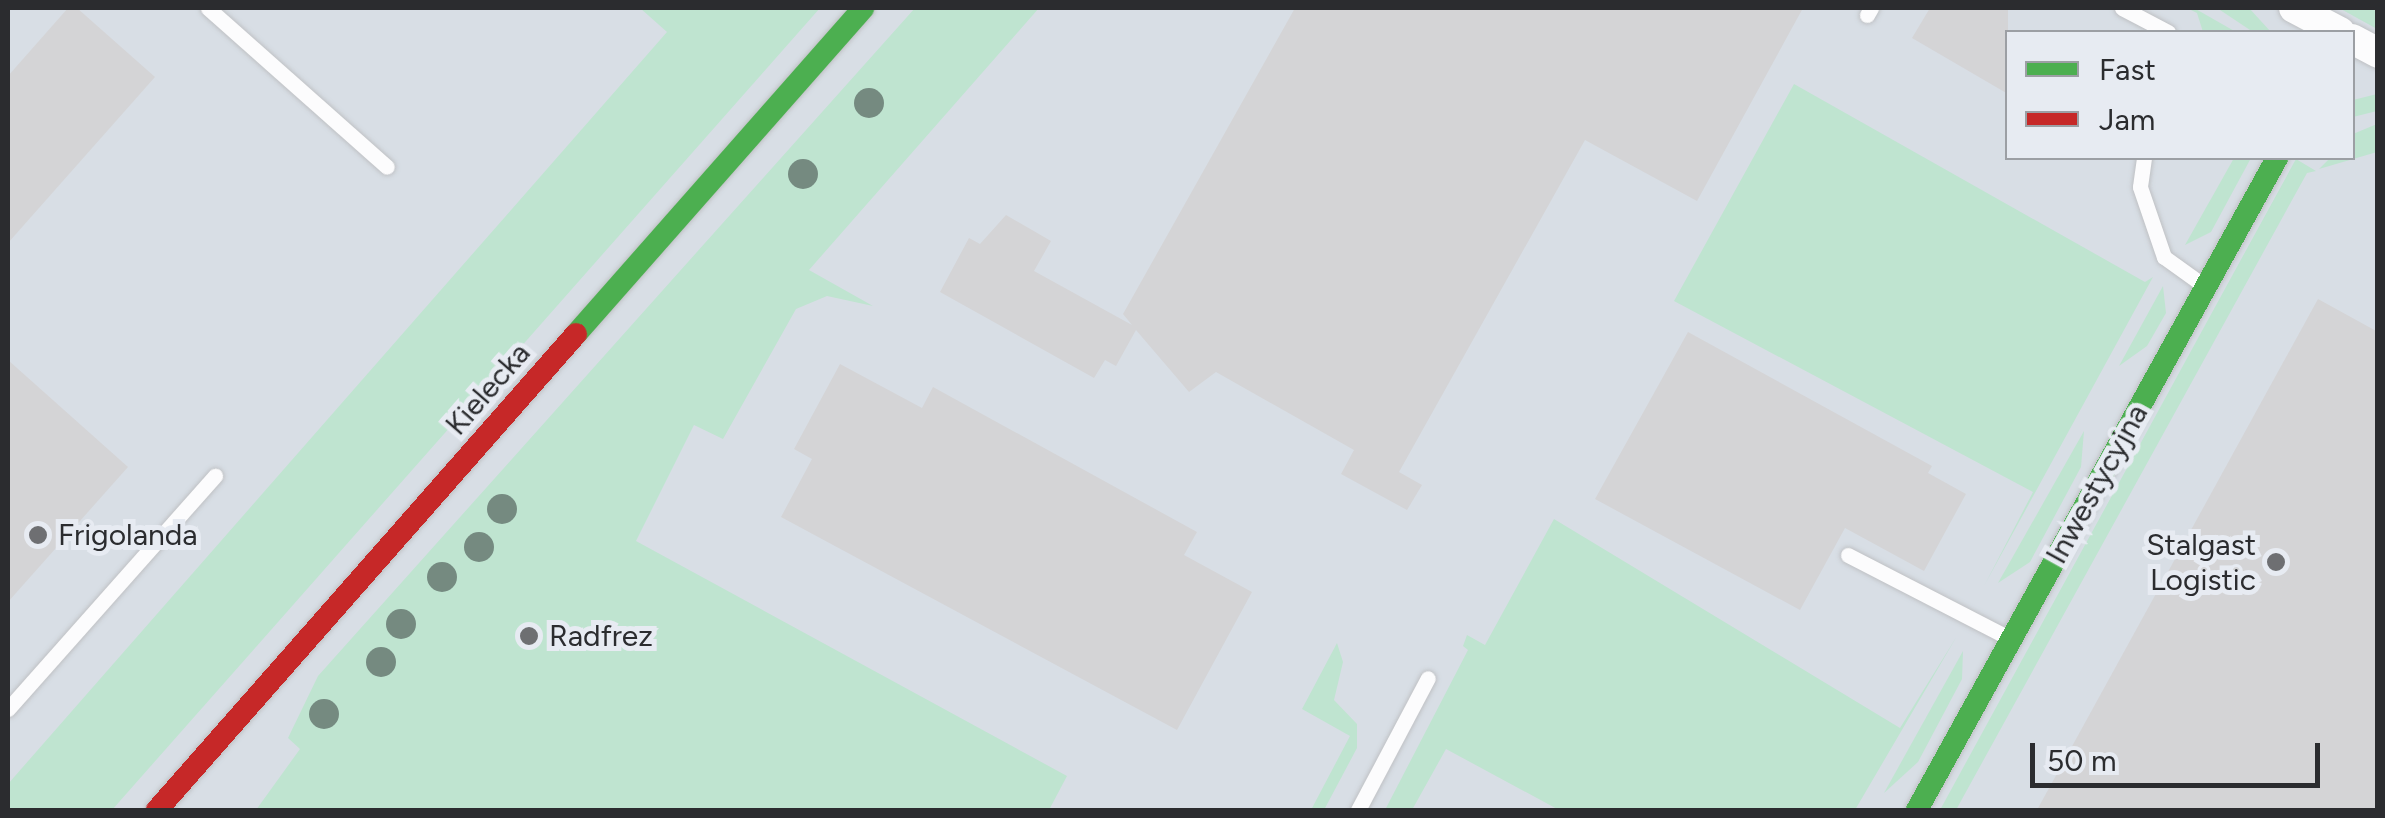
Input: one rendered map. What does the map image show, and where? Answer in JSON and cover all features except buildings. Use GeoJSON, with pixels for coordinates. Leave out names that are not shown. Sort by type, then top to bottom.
{"type":"FeatureCollection","features":[{"type":"Feature","properties":{"kind":"main road","name":"Kielecka"},"geometry":{"type":"LineString","coordinates":[[157,810],[863,8]]}},
{"type":"Feature","properties":{"kind":"main road","name":"Inwestycyjna"},"geometry":{"type":"LineString","coordinates":[[1917,810],[2276,160]]}},
{"type":"Feature","properties":{"kind":"street"},"geometry":{"type":"LineString","coordinates":[[2294,8],[2336,30]]}},
{"type":"Feature","properties":{"kind":"street"},"geometry":{"type":"LineString","coordinates":[[2355,42],[2378,53]]}},
{"type":"Feature","properties":{"kind":"lane"},"geometry":{"type":"LineString","coordinates":[[208,8],[387,167]]}},
{"type":"Feature","properties":{"kind":"lane"},"geometry":{"type":"LineString","coordinates":[[2122,8],[2164,30]]}},
{"type":"Feature","properties":{"kind":"lane"},"geometry":{"type":"LineString","coordinates":[[2144,160],[2140,187],[2164,258],[2206,287]]}},
{"type":"Feature","properties":{"kind":"lane"},"geometry":{"type":"LineString","coordinates":[[8,709],[215,476]]}},
{"type":"Feature","properties":{"kind":"lane"},"geometry":{"type":"LineString","coordinates":[[1848,555],[2012,639]]}},
{"type":"Feature","properties":{"kind":"lane"},"geometry":{"type":"LineString","coordinates":[[1358,810],[1428,678]]}},
{"type":"Feature","properties":{"kind":"shaded area"},"geometry":{"type":"Polygon","coordinates":[[[8,8],[2377,8],[2377,810],[8,810],[8,8]]]}},
{"type":"Feature","properties":{"kind":"green space"},"geometry":{"type":"Polygon","coordinates":[[[640,8],[820,8],[112,810],[8,810],[8,784],[667,32],[640,8]]]}},
{"type":"Feature","properties":{"kind":"green space"},"geometry":{"type":"Polygon","coordinates":[[[915,8],[1039,8],[809,270],[873,306],[827,296],[796,309],[723,439],[694,425],[636,541],[1067,776],[1049,810],[256,810],[300,749],[288,738],[318,676],[915,8]]]}},
{"type":"Feature","properties":{"kind":"green space"},"geometry":{"type":"Polygon","coordinates":[[[2187,8],[2194,8],[2232,30],[2202,30],[2197,13],[2187,8]]]}},
{"type":"Feature","properties":{"kind":"green space"},"geometry":{"type":"Polygon","coordinates":[[[2217,8],[2249,8],[2269,30],[2250,30],[2217,8]]]}},
{"type":"Feature","properties":{"kind":"green space"},"geometry":{"type":"Polygon","coordinates":[[[2339,8],[2371,8],[2377,12],[2377,29],[2339,8]]]}},
{"type":"Feature","properties":{"kind":"green space"},"geometry":{"type":"Polygon","coordinates":[[[1794,84],[2145,282],[2153,277],[1984,586],[2033,492],[1674,301],[1794,84]]]}},
{"type":"Feature","properties":{"kind":"green space"},"geometry":{"type":"Polygon","coordinates":[[[2377,94],[2377,111],[2355,116],[2355,100],[2377,94]]]}},
{"type":"Feature","properties":{"kind":"green space"},"geometry":{"type":"Polygon","coordinates":[[[2377,124],[2377,152],[2355,158],[2355,133],[2377,124]]]}},
{"type":"Feature","properties":{"kind":"green space"},"geometry":{"type":"Polygon","coordinates":[[[2233,160],[2250,160],[2211,232],[2185,245],[2233,160]]]}},
{"type":"Feature","properties":{"kind":"green space"},"geometry":{"type":"Polygon","coordinates":[[[2298,160],[2316,171],[2307,173],[1956,810],[1940,810],[2298,160]]]}},
{"type":"Feature","properties":{"kind":"green space"},"geometry":{"type":"Polygon","coordinates":[[[2328,160],[2350,160],[2319,169],[2328,160]]]}},
{"type":"Feature","properties":{"kind":"green space"},"geometry":{"type":"Polygon","coordinates":[[[2163,286],[2166,313],[2147,346],[2119,366],[2163,286]]]}},
{"type":"Feature","properties":{"kind":"green space"},"geometry":{"type":"Polygon","coordinates":[[[2084,431],[2081,467],[2030,562],[1998,583],[2084,431]]]}},
{"type":"Feature","properties":{"kind":"green space"},"geometry":{"type":"Polygon","coordinates":[[[1554,519],[1900,728],[1957,636],[1855,810],[1559,810],[1446,749],[1412,810],[1385,810],[1468,650],[1463,646],[1467,635],[1485,645],[1554,519]]]}},
{"type":"Feature","properties":{"kind":"green space"},"geometry":{"type":"Polygon","coordinates":[[[1337,643],[1343,662],[1334,700],[1357,724],[1357,748],[1324,810],[1311,810],[1350,736],[1302,709],[1337,643]]]}},
{"type":"Feature","properties":{"kind":"green space"},"geometry":{"type":"Polygon","coordinates":[[[1963,651],[1962,679],[1918,762],[1884,793],[1963,651]]]}},
{"type":"Feature","properties":{"kind":"traffic: fast"},"geometry":{"type":"LineString","coordinates":[[576,334],[863,8]]}},
{"type":"Feature","properties":{"kind":"traffic: fast"},"geometry":{"type":"LineString","coordinates":[[1917,810],[2276,160]]}},
{"type":"Feature","properties":{"kind":"traffic: jam"},"geometry":{"type":"LineString","coordinates":[[157,810],[576,334]]}},
{"type":"Feature","properties":{"kind":"place","name":"Frigolanda"},"geometry":{"type":"Point","coordinates":[38,535]}},
{"type":"Feature","properties":{"kind":"place","name":"Stalgast Logistic"},"geometry":{"type":"Point","coordinates":[2276,562]}},
{"type":"Feature","properties":{"kind":"place","name":"Radfrez"},"geometry":{"type":"Point","coordinates":[529,636]}}]}
